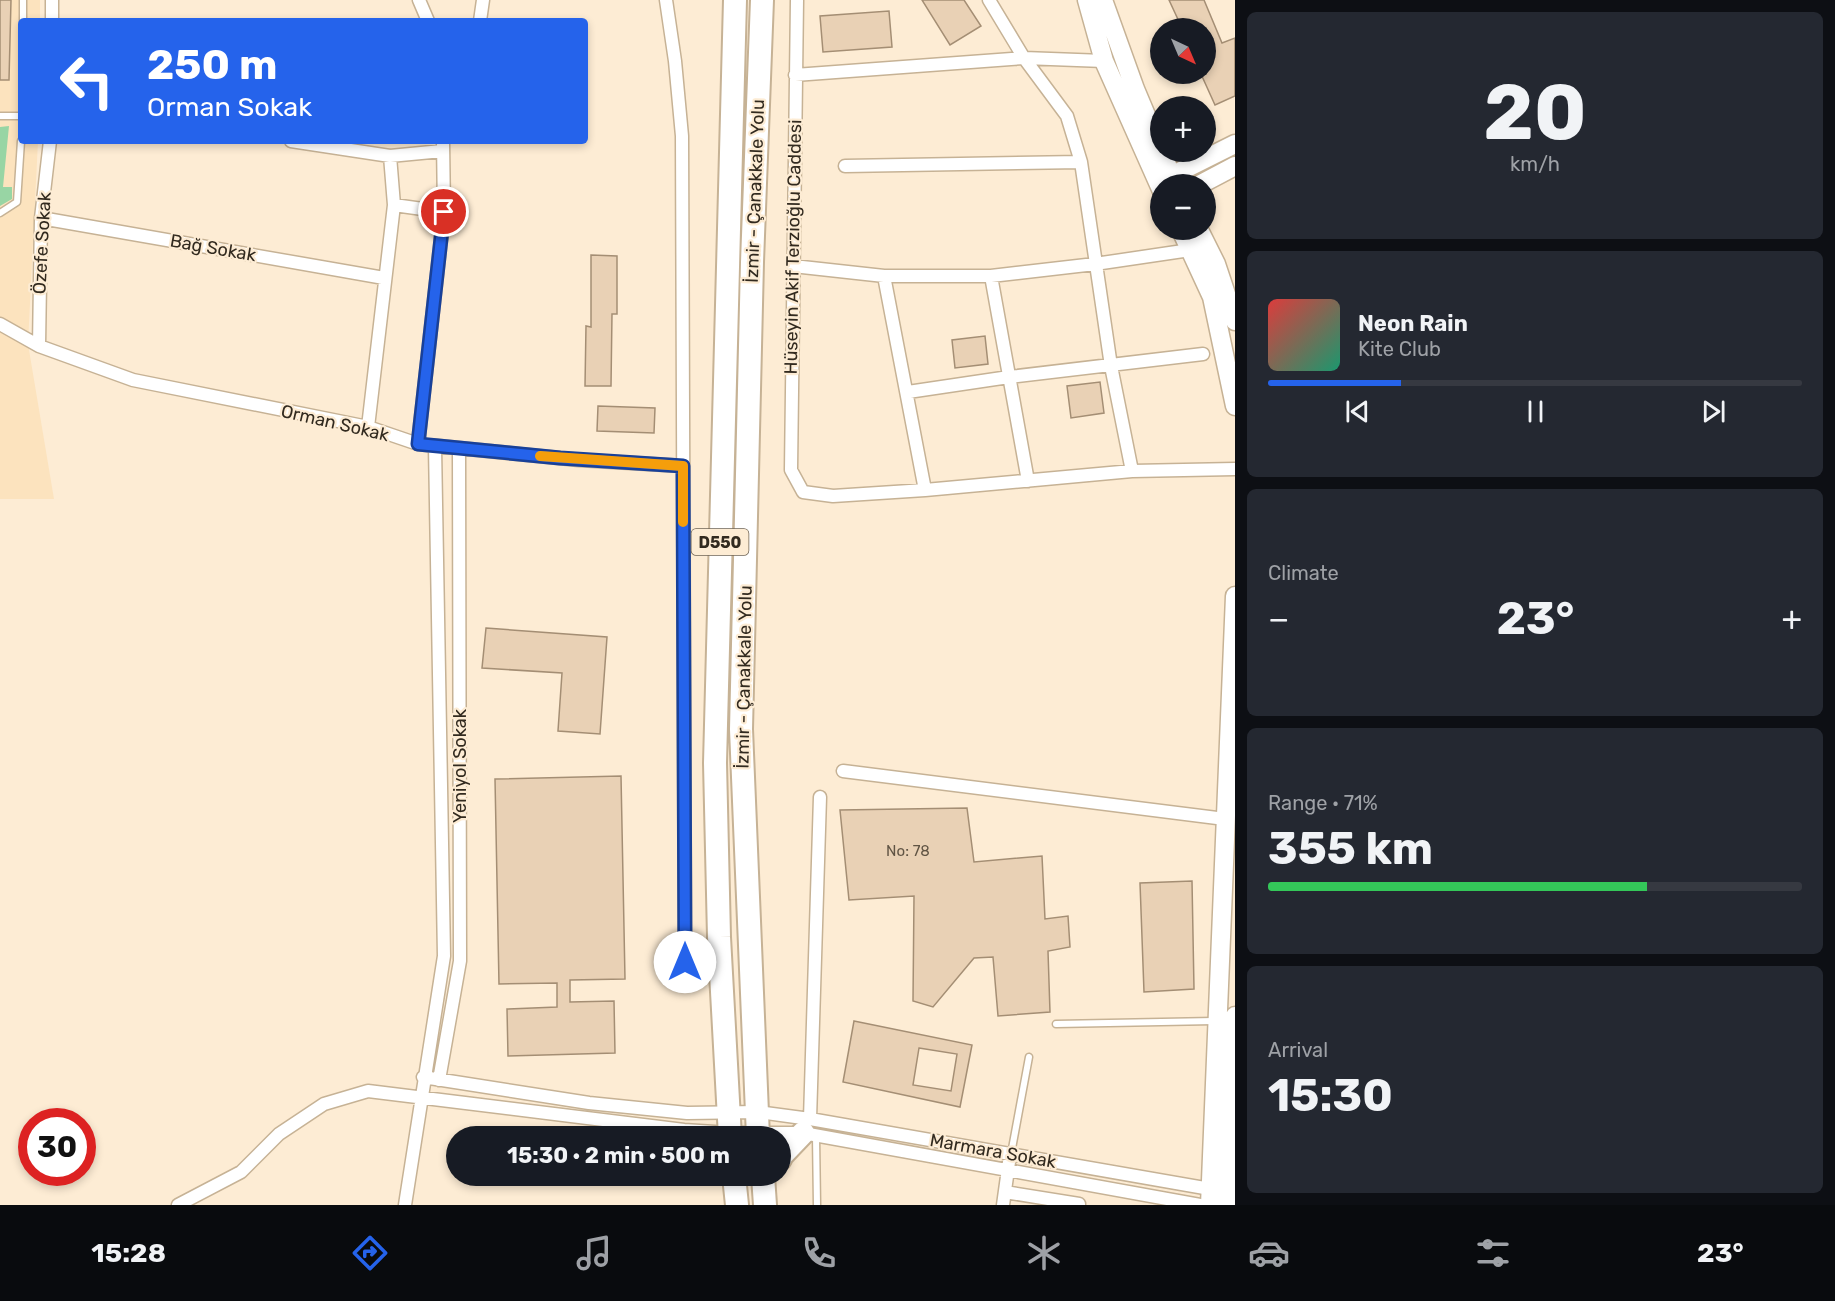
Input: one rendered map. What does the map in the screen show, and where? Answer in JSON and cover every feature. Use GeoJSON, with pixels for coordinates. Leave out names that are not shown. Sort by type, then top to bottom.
{"type":"FeatureCollection","features":[{"type":"Feature","properties":{"kind":"highway","name":"İzmir - Çanakkale Yolu"},"geometry":{"type":"LineString","coordinates":[[730,1126],[719,937],[715,763],[735,0]]}},
{"type":"Feature","properties":{"kind":"highway","name":"İzmir - Çanakkale Yolu"},"geometry":{"type":"LineString","coordinates":[[758,1126],[741,729],[752,262],[762,0]]}},
{"type":"Feature","properties":{"kind":"highway"},"geometry":{"type":"LineString","coordinates":[[791,1148],[810,1129]]}},
{"type":"Feature","properties":{"kind":"highway"},"geometry":{"type":"LineString","coordinates":[[735,1186],[737,1205]]}},
{"type":"Feature","properties":{"kind":"highway"},"geometry":{"type":"LineString","coordinates":[[763,1186],[765,1203]]}},
{"type":"Feature","properties":{"kind":"highway"},"geometry":{"type":"LineString","coordinates":[[765,1203],[770,1186]]}},
{"type":"Feature","properties":{"kind":"street"},"geometry":{"type":"LineString","coordinates":[[52,0],[52,18]]}},
{"type":"Feature","properties":{"kind":"street"},"geometry":{"type":"LineString","coordinates":[[419,0],[427,18]]}},
{"type":"Feature","properties":{"kind":"street"},"geometry":{"type":"LineString","coordinates":[[480,18],[483,0]]}},
{"type":"Feature","properties":{"kind":"street"},"geometry":{"type":"LineString","coordinates":[[666,0],[675,61],[682,136],[685,962]]}},
{"type":"Feature","properties":{"kind":"street","name":"Hüseyin Akif Terzioğlu Caddesi"},"geometry":{"type":"LineString","coordinates":[[797,0],[791,470],[803,492],[833,496],[925,490]]}},
{"type":"Feature","properties":{"kind":"street"},"geometry":{"type":"LineString","coordinates":[[989,0],[1024,58],[1067,116],[1081,162],[1111,366],[1132,471]]}},
{"type":"Feature","properties":{"kind":"street"},"geometry":{"type":"LineString","coordinates":[[1087,0],[1104,61],[1164,174]]}},
{"type":"Feature","properties":{"kind":"street"},"geometry":{"type":"LineString","coordinates":[[1103,0],[1166,174]]}},
{"type":"Feature","properties":{"kind":"street"},"geometry":{"type":"LineString","coordinates":[[795,75],[1024,58],[1104,61]]}},
{"type":"Feature","properties":{"kind":"street","name":"Özefe Sokak"},"geometry":{"type":"LineString","coordinates":[[39,346],[41,218],[50,144]]}},
{"type":"Feature","properties":{"kind":"street"},"geometry":{"type":"LineString","coordinates":[[311,144],[390,156],[442,146],[444,212],[418,444]]}},
{"type":"Feature","properties":{"kind":"street"},"geometry":{"type":"LineString","coordinates":[[1184,174],[1235,144]]}},
{"type":"Feature","properties":{"kind":"street"},"geometry":{"type":"LineString","coordinates":[[368,427],[394,205],[390,156]]}},
{"type":"Feature","properties":{"kind":"street"},"geometry":{"type":"LineString","coordinates":[[845,166],[1081,162]]}},
{"type":"Feature","properties":{"kind":"street"},"geometry":{"type":"LineString","coordinates":[[1216,176],[1235,166]]}},
{"type":"Feature","properties":{"kind":"street"},"geometry":{"type":"LineString","coordinates":[[394,205],[444,212]]}},
{"type":"Feature","properties":{"kind":"street","name":"Bağ Sokak"},"geometry":{"type":"LineString","coordinates":[[41,218],[384,278]]}},
{"type":"Feature","properties":{"kind":"street"},"geometry":{"type":"LineString","coordinates":[[1186,240],[1212,297],[1235,406]]}},
{"type":"Feature","properties":{"kind":"street"},"geometry":{"type":"LineString","coordinates":[[1204,240],[1216,264],[1235,321]]}},
{"type":"Feature","properties":{"kind":"street"},"geometry":{"type":"LineString","coordinates":[[793,266],[884,276],[991,276],[1190,250]]}},
{"type":"Feature","properties":{"kind":"street"},"geometry":{"type":"LineString","coordinates":[[884,276],[925,490],[1132,471],[1235,469]]}},
{"type":"Feature","properties":{"kind":"street"},"geometry":{"type":"LineString","coordinates":[[991,276],[1028,481]]}},
{"type":"Feature","properties":{"kind":"street","name":"Orman Sokak"},"geometry":{"type":"LineString","coordinates":[[0,324],[39,346],[133,380],[368,427],[418,444],[459,450],[683,466]]}},
{"type":"Feature","properties":{"kind":"street"},"geometry":{"type":"LineString","coordinates":[[908,392],[1009,377],[1203,354]]}},
{"type":"Feature","properties":{"kind":"street","name":"Yeniyol Sokak"},"geometry":{"type":"LineString","coordinates":[[405,1205],[422,1098],[423,1077],[444,956],[435,447]]}},
{"type":"Feature","properties":{"kind":"street","name":"Yeniyol Sokak"},"geometry":{"type":"LineString","coordinates":[[439,1080],[460,961],[459,450]]}},
{"type":"Feature","properties":{"kind":"street"},"geometry":{"type":"LineString","coordinates":[[1219,1198],[1227,1018],[1225,819],[1235,596]]}},
{"type":"Feature","properties":{"kind":"street"},"geometry":{"type":"LineString","coordinates":[[843,771],[1225,819]]}},
{"type":"Feature","properties":{"kind":"street"},"geometry":{"type":"LineString","coordinates":[[810,1129],[820,796]]}},
{"type":"Feature","properties":{"kind":"street"},"geometry":{"type":"LineString","coordinates":[[423,1077],[589,1103],[687,1113],[727,1126]]}},
{"type":"Feature","properties":{"kind":"street"},"geometry":{"type":"LineString","coordinates":[[178,1205],[240,1172],[279,1134],[324,1104],[368,1091],[655,1126]]}},
{"type":"Feature","properties":{"kind":"street"},"geometry":{"type":"LineString","coordinates":[[648,1125],[651,1109]]}},
{"type":"Feature","properties":{"kind":"street","name":"Marmara Sokak"},"geometry":{"type":"LineString","coordinates":[[791,1129],[810,1129],[1011,1154],[1219,1198]]}},
{"type":"Feature","properties":{"kind":"street","name":"Marmara Sokak"},"geometry":{"type":"LineString","coordinates":[[791,1129],[810,1129],[1080,1184],[1200,1205]]}},
{"type":"Feature","properties":{"kind":"street"},"geometry":{"type":"LineString","coordinates":[[1003,1205],[1011,1154]]}},
{"type":"Feature","properties":{"kind":"street"},"geometry":{"type":"LineString","coordinates":[[1005,1192],[1079,1204],[1080,1184]]}},
{"type":"Feature","properties":{"kind":"lane"},"geometry":{"type":"LineString","coordinates":[[23,0],[23,18]]}},
{"type":"Feature","properties":{"kind":"lane"},"geometry":{"type":"LineString","coordinates":[[0,116],[18,116]]}},
{"type":"Feature","properties":{"kind":"lane"},"geometry":{"type":"LineString","coordinates":[[0,213],[16,202],[21,144]]}},
{"type":"Feature","properties":{"kind":"lane"},"geometry":{"type":"LineString","coordinates":[[1056,1024],[1227,1018]]}},
{"type":"Feature","properties":{"kind":"lane"},"geometry":{"type":"LineString","coordinates":[[1011,1154],[1029,1057]]}},
{"type":"Feature","properties":{"kind":"lane"},"geometry":{"type":"LineString","coordinates":[[810,1129],[817,1205]]}},
{"type":"Feature","properties":{"kind":"shaded area"},"geometry":{"type":"Polygon","coordinates":[[[0,0],[40,0],[40,18],[18,18],[18,144],[38,144],[28,344],[54,499],[0,499],[0,0]]]}},
{"type":"Feature","properties":{"kind":"green space"},"geometry":{"type":"Polygon","coordinates":[[[9,126],[3,187],[12,187],[12,199],[0,206],[0,127],[9,126]]]}},
{"type":"Feature","properties":{"kind":"building"},"geometry":{"type":"Polygon","coordinates":[[[0,0],[11,0],[9,80],[0,80],[0,0]]]}},
{"type":"Feature","properties":{"kind":"building"},"geometry":{"type":"Polygon","coordinates":[[[922,0],[964,0],[981,26],[950,45],[922,0]]]}},
{"type":"Feature","properties":{"kind":"building"},"geometry":{"type":"Polygon","coordinates":[[[1169,0],[1204,0],[1212,18],[1177,18],[1169,0]]]}},
{"type":"Feature","properties":{"kind":"building"},"geometry":{"type":"Polygon","coordinates":[[[889,11],[892,47],[823,52],[820,16],[889,11]]]}},
{"type":"Feature","properties":{"kind":"building"},"geometry":{"type":"Polygon","coordinates":[[[1216,29],[1222,43],[1235,38],[1235,96],[1216,105],[1216,96],[1211,96],[1206,84],[1216,84],[1216,29]]]}},
{"type":"Feature","properties":{"kind":"building"},"geometry":{"type":"Polygon","coordinates":[[[591,255],[617,256],[617,314],[612,314],[611,386],[585,386],[586,326],[591,327],[591,255]]]}},
{"type":"Feature","properties":{"kind":"building"},"geometry":{"type":"Polygon","coordinates":[[[985,336],[988,364],[955,368],[952,340],[985,336]]]}},
{"type":"Feature","properties":{"kind":"building"},"geometry":{"type":"Polygon","coordinates":[[[1100,382],[1104,413],[1071,418],[1067,386],[1100,382]]]}},
{"type":"Feature","properties":{"kind":"building"},"geometry":{"type":"Polygon","coordinates":[[[598,406],[655,408],[654,433],[597,431],[598,406]]]}},
{"type":"Feature","properties":{"kind":"building"},"geometry":{"type":"Polygon","coordinates":[[[486,628],[607,637],[600,734],[558,731],[562,673],[482,668],[486,628]]]}},
{"type":"Feature","properties":{"kind":"building"},"geometry":{"type":"Polygon","coordinates":[[[621,776],[625,979],[570,980],[570,1002],[614,1001],[615,1053],[508,1056],[507,1009],[557,1007],[557,983],[499,984],[495,779],[621,776]]]}},
{"type":"Feature","properties":{"kind":"building"},"geometry":{"type":"Polygon","coordinates":[[[967,808],[974,862],[1042,856],[1045,919],[1068,916],[1070,947],[1048,951],[1050,1012],[998,1016],[993,957],[974,958],[933,1007],[913,1001],[914,896],[849,900],[840,810],[967,808]]]}},
{"type":"Feature","properties":{"kind":"building"},"geometry":{"type":"Polygon","coordinates":[[[1192,881],[1194,989],[1144,992],[1140,883],[1192,881]]]}},
{"type":"Feature","properties":{"kind":"building"},"geometry":{"type":"Polygon","coordinates":[[[854,1021],[972,1045],[960,1107],[843,1082],[854,1021]],[[919,1048],[913,1085],[951,1091],[957,1054],[919,1048]]]}},
{"type":"Feature","properties":{"kind":"slow traffic"},"geometry":{"type":"LineString","coordinates":[[540,456],[683,466],[683,522]]}},
{"type":"Feature","properties":{"kind":"route"},"geometry":{"type":"LineString","coordinates":[[444,212],[418,444],[459,450],[683,466],[685,962]]}}]}
